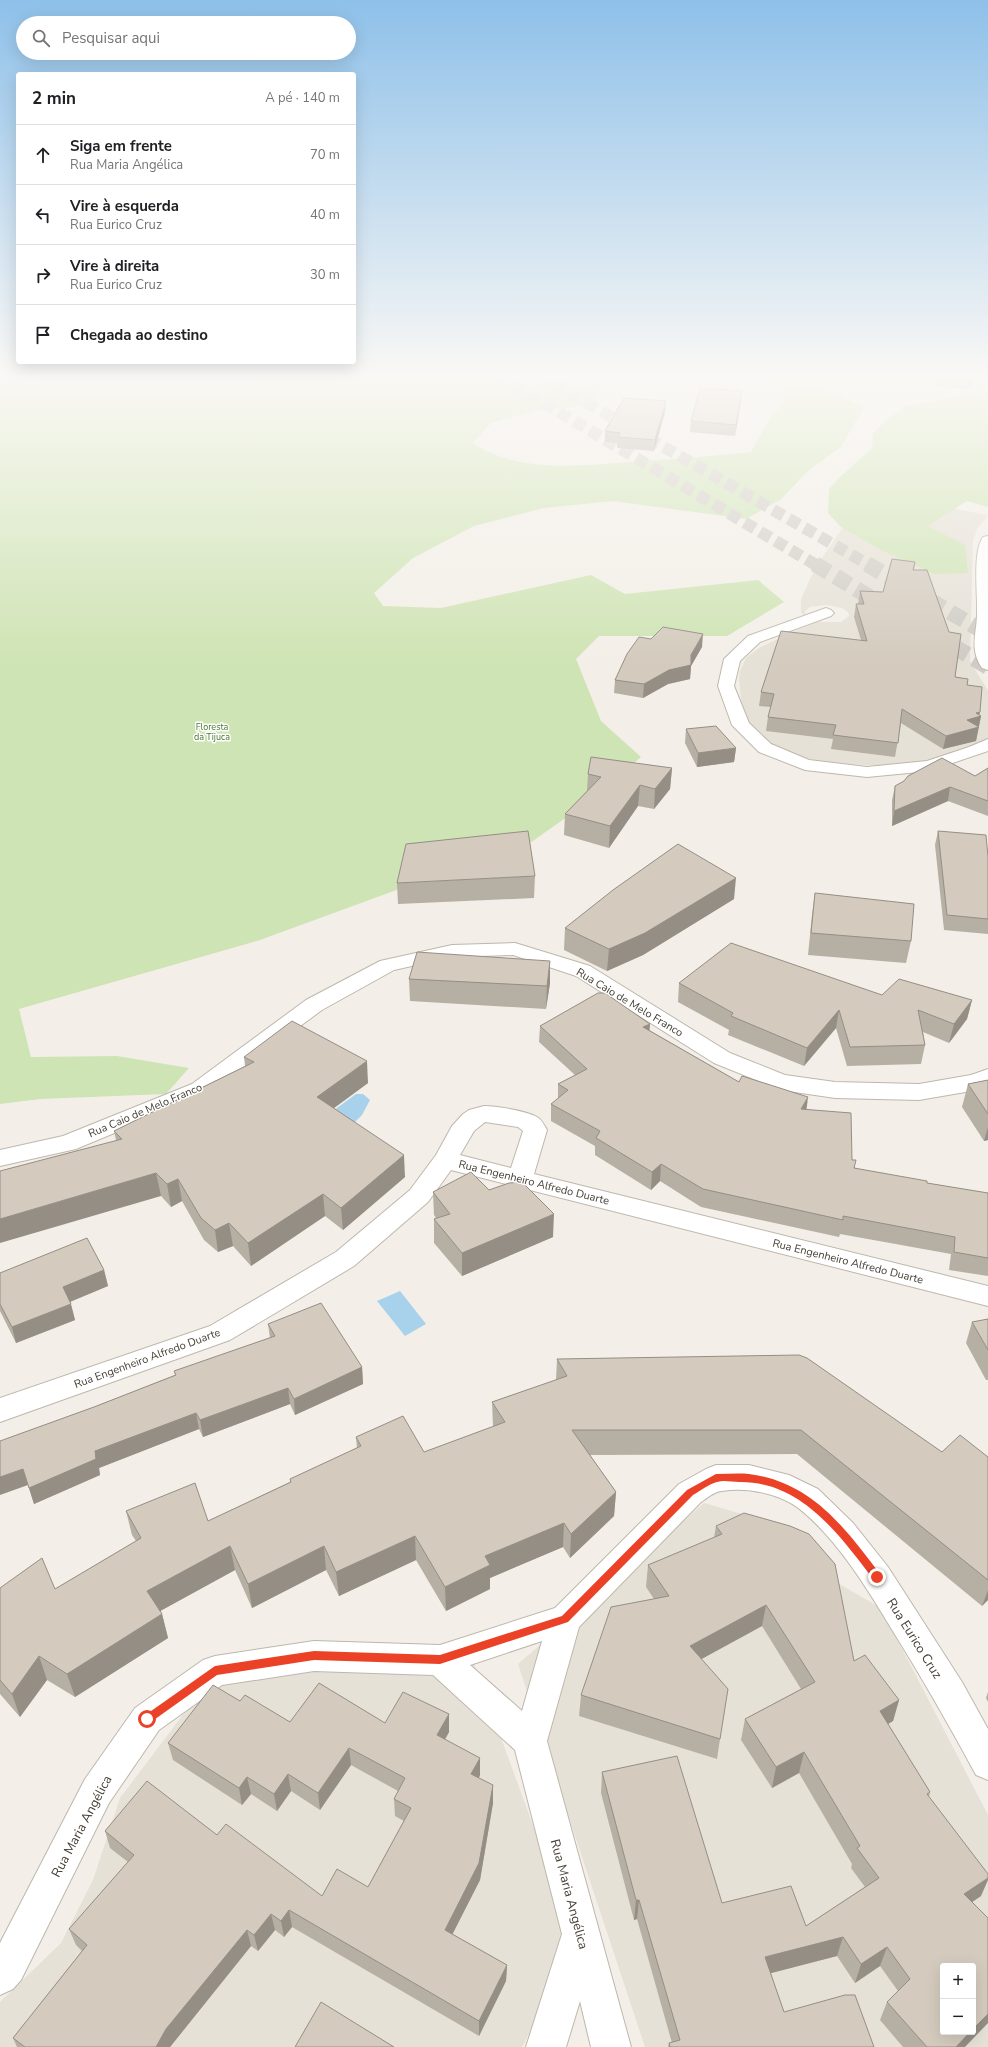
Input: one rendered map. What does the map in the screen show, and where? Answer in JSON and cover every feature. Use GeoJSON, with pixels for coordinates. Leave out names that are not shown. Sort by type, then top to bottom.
{"type":"FeatureCollection","features":[{"type":"Feature","properties":{"kind":"street"},"geometry":{"type":"LineString","coordinates":[[988,540],[985,554],[986,616],[982,640],[983,653],[988,665]]}},
{"type":"Feature","properties":{"kind":"street"},"geometry":{"type":"LineString","coordinates":[[826,614],[754,639],[732,659],[726,686],[741,725],[765,748],[805,765],[867,772],[929,766],[975,751],[988,744]]}},
{"type":"Feature","properties":{"kind":"street","name":"Rua Caio de Melo Franco"},"geometry":{"type":"LineString","coordinates":[[0,1158],[68,1142],[200,1089],[314,1005],[387,965],[452,951],[515,950],[582,971],[722,1058],[781,1082],[835,1090],[918,1092],[977,1082],[988,1076]]}},
{"type":"Feature","properties":{"kind":"street"},"geometry":{"type":"LineString","coordinates":[[445,1160],[469,1121],[476,1116],[486,1114],[526,1121],[532,1124],[535,1130],[520,1179]]}},
{"type":"Feature","properties":{"kind":"street","name":"Rua Engenheiro Alfredo Duarte"},"geometry":{"type":"LineString","coordinates":[[0,1410],[220,1333],[345,1259],[419,1196],[445,1160],[988,1296]]}},
{"type":"Feature","properties":{"kind":"street","name":"Rua Eurico Cruz"},"geometry":{"type":"LineString","coordinates":[[565,1619],[690,1492],[716,1478],[749,1478],[779,1484],[806,1498],[842,1532],[877,1577],[950,1693],[988,1763]]}},
{"type":"Feature","properties":{"kind":"street"},"geometry":{"type":"LineString","coordinates":[[440,1660],[530,1741],[565,1619]]}},
{"type":"Feature","properties":{"kind":"street","name":"Rua Maria Angélica"},"geometry":{"type":"LineString","coordinates":[[0,1976],[8,1967],[97,1791],[147,1719],[215,1671],[314,1656],[440,1660],[565,1619]]}},
{"type":"Feature","properties":{"kind":"street","name":"Rua Maria Angélica"},"geometry":{"type":"LineString","coordinates":[[530,1741],[611,2047]]}},
{"type":"Feature","properties":{"kind":"street"},"geometry":{"type":"LineString","coordinates":[[546,2047],[581,1934]]}},
{"type":"Feature","properties":{"kind":"shaded area"},"geometry":{"type":"Polygon","coordinates":[[[865,492],[988,515],[977,529],[973,541],[970,661],[988,691],[988,740],[945,757],[928,761],[894,765],[863,765],[824,762],[794,756],[767,742],[750,725],[741,700],[739,679],[740,671],[746,658],[759,648],[790,633],[818,622],[841,622],[849,616],[848,612],[842,608],[827,605],[810,607],[805,611],[805,616],[801,612],[801,599],[815,568],[856,508],[865,492]]]}},
{"type":"Feature","properties":{"kind":"shaded area"},"geometry":{"type":"Polygon","coordinates":[[[704,1503],[770,1522],[817,1571],[881,1608],[988,1815],[988,2047],[645,2047],[518,1664],[704,1503]]]}},
{"type":"Feature","properties":{"kind":"shaded area"},"geometry":{"type":"Polygon","coordinates":[[[473,1661],[577,1946],[522,2047],[0,2047],[0,2002],[61,1943],[93,1880],[120,1798],[194,1700],[251,1667],[473,1661]]]}},
{"type":"Feature","properties":{"kind":"green space","name":"Floresta da Tijuca"},"geometry":{"type":"Polygon","coordinates":[[[0,471],[809,471],[780,500],[746,519],[613,501],[544,508],[474,526],[413,558],[374,593],[383,606],[441,608],[591,575],[625,594],[758,580],[784,602],[727,636],[599,636],[576,659],[601,721],[641,757],[591,800],[510,857],[402,888],[260,940],[19,1009],[31,1057],[117,1056],[189,1068],[166,1094],[41,1099],[0,1104],[0,471]]]}},
{"type":"Feature","properties":{"kind":"green space"},"geometry":{"type":"Polygon","coordinates":[[[847,471],[988,471],[988,507],[967,501],[928,526],[965,545],[968,573],[934,574],[883,551],[841,527],[828,513],[829,489],[847,471]]]}},
{"type":"Feature","properties":{"kind":"water"},"geometry":{"type":"Polygon","coordinates":[[[356,1094],[363,1094],[370,1100],[362,1115],[352,1125],[333,1111],[356,1094]]]}},
{"type":"Feature","properties":{"kind":"water"},"geometry":{"type":"Polygon","coordinates":[[[400,1291],[426,1324],[405,1336],[377,1301],[400,1291]]]}},
{"type":"Feature","properties":{"kind":"building"},"geometry":{"type":"Polygon","coordinates":[[[892,559],[915,562],[913,570],[927,570],[949,632],[961,634],[955,677],[968,679],[967,685],[982,687],[980,712],[976,713],[981,716],[967,720],[979,727],[946,736],[902,709],[898,743],[833,735],[836,725],[768,717],[774,694],[761,692],[781,631],[867,641],[856,604],[864,604],[860,591],[883,592],[892,559]]]}},
{"type":"Feature","properties":{"kind":"building"},"geometry":{"type":"Polygon","coordinates":[[[663,627],[703,634],[691,655],[691,665],[669,670],[644,684],[615,680],[627,654],[639,637],[651,639],[663,627]]]}},
{"type":"Feature","properties":{"kind":"building"},"geometry":{"type":"Polygon","coordinates":[[[716,726],[736,748],[698,753],[686,729],[716,726]]]}},
{"type":"Feature","properties":{"kind":"building"},"geometry":{"type":"Polygon","coordinates":[[[591,757],[672,768],[655,789],[640,785],[610,826],[565,814],[601,777],[588,774],[591,757]]]}},
{"type":"Feature","properties":{"kind":"building"},"geometry":{"type":"Polygon","coordinates":[[[942,758],[975,776],[988,768],[988,801],[950,787],[894,811],[895,786],[904,781],[908,776],[942,758]]]}},
{"type":"Feature","properties":{"kind":"building"},"geometry":{"type":"Polygon","coordinates":[[[528,831],[535,876],[397,883],[406,844],[528,831]]]}},
{"type":"Feature","properties":{"kind":"building"},"geometry":{"type":"Polygon","coordinates":[[[938,831],[986,835],[988,857],[988,919],[947,915],[938,831]]]}},
{"type":"Feature","properties":{"kind":"building"},"geometry":{"type":"Polygon","coordinates":[[[678,844],[736,878],[645,933],[609,949],[565,928],[613,890],[678,844]]]}},
{"type":"Feature","properties":{"kind":"building"},"geometry":{"type":"Polygon","coordinates":[[[815,893],[914,904],[911,941],[811,933],[815,893]]]}},
{"type":"Feature","properties":{"kind":"building"},"geometry":{"type":"Polygon","coordinates":[[[731,943],[882,995],[899,979],[972,1000],[954,1024],[918,1010],[925,1045],[850,1047],[839,1010],[807,1048],[731,1016],[733,1013],[679,983],[731,943]]]}},
{"type":"Feature","properties":{"kind":"building"},"geometry":{"type":"Polygon","coordinates":[[[417,952],[550,961],[547,986],[409,979],[417,952]]]}},
{"type":"Feature","properties":{"kind":"building"},"geometry":{"type":"Polygon","coordinates":[[[598,993],[605,993],[650,1024],[643,1027],[739,1082],[742,1076],[808,1097],[801,1109],[851,1113],[852,1160],[856,1160],[854,1168],[927,1181],[927,1183],[988,1193],[988,1258],[954,1252],[955,1237],[843,1216],[843,1220],[703,1189],[661,1164],[652,1172],[596,1138],[600,1131],[551,1104],[568,1090],[558,1084],[587,1069],[540,1026],[598,993]]]}},
{"type":"Feature","properties":{"kind":"building"},"geometry":{"type":"Polygon","coordinates":[[[292,1021],[367,1061],[317,1097],[404,1155],[341,1208],[323,1194],[248,1243],[229,1223],[215,1230],[201,1218],[178,1179],[167,1184],[156,1173],[0,1219],[0,1171],[122,1139],[114,1131],[254,1062],[244,1057],[292,1021]]]}},
{"type":"Feature","properties":{"kind":"building"},"geometry":{"type":"Polygon","coordinates":[[[988,1080],[988,1114],[968,1084],[988,1080]]]}},
{"type":"Feature","properties":{"kind":"building"},"geometry":{"type":"Polygon","coordinates":[[[471,1172],[489,1190],[509,1183],[522,1182],[554,1214],[462,1253],[434,1219],[450,1214],[433,1192],[471,1172]]]}},
{"type":"Feature","properties":{"kind":"building"},"geometry":{"type":"Polygon","coordinates":[[[87,1238],[104,1270],[63,1287],[71,1304],[12,1327],[0,1304],[0,1273],[87,1238]]]}},
{"type":"Feature","properties":{"kind":"building"},"geometry":{"type":"Polygon","coordinates":[[[321,1303],[362,1367],[294,1399],[288,1388],[200,1420],[196,1413],[95,1451],[96,1459],[29,1488],[23,1469],[0,1477],[0,1441],[176,1375],[174,1371],[275,1336],[268,1324],[321,1303]]]}},
{"type":"Feature","properties":{"kind":"building"},"geometry":{"type":"Polygon","coordinates":[[[988,1319],[988,1350],[972,1322],[988,1319]]]}},
{"type":"Feature","properties":{"kind":"building"},"geometry":{"type":"Polygon","coordinates":[[[799,1355],[807,1358],[942,1452],[960,1435],[988,1457],[988,1580],[801,1430],[572,1430],[616,1492],[571,1534],[564,1523],[485,1556],[490,1565],[445,1587],[415,1536],[336,1572],[324,1546],[248,1584],[230,1546],[147,1591],[162,1614],[67,1674],[39,1656],[12,1694],[0,1680],[0,1588],[42,1558],[55,1589],[141,1538],[126,1511],[195,1483],[208,1521],[291,1482],[290,1479],[361,1446],[356,1437],[403,1416],[424,1452],[505,1422],[492,1402],[567,1376],[557,1359],[799,1355]]]}},
{"type":"Feature","properties":{"kind":"building"},"geometry":{"type":"Polygon","coordinates":[[[744,1513],[790,1526],[809,1534],[835,1564],[854,1661],[865,1655],[899,1700],[880,1711],[930,1792],[927,1794],[988,1874],[988,1878],[964,1894],[988,1918],[988,2014],[976,2026],[976,1963],[940,1963],[940,2035],[967,2035],[956,2047],[927,2047],[887,2002],[910,1979],[887,1947],[861,1964],[843,1937],[765,1957],[784,2012],[845,1995],[855,1995],[874,2047],[670,2047],[669,2043],[680,2040],[639,1900],[636,1900],[602,1772],[677,1756],[722,1903],[791,1886],[806,1926],[879,1878],[857,1848],[860,1846],[804,1752],[776,1767],[745,1719],[815,1682],[766,1605],[690,1646],[728,1689],[720,1739],[581,1695],[611,1607],[669,1596],[648,1565],[722,1534],[716,1526],[744,1513]]]}},
{"type":"Feature","properties":{"kind":"building"},"geometry":{"type":"Polygon","coordinates":[[[319,1683],[385,1723],[403,1692],[449,1714],[437,1735],[480,1758],[471,1774],[493,1785],[479,1863],[445,1930],[507,1965],[479,2021],[289,1910],[281,1921],[271,1914],[254,1935],[247,1930],[166,2029],[156,2047],[25,2047],[13,2038],[87,1945],[69,1929],[134,1855],[105,1831],[147,1781],[217,1835],[226,1824],[322,1896],[337,1869],[368,1887],[411,1808],[394,1799],[405,1778],[349,1748],[318,1793],[288,1774],[274,1794],[247,1777],[239,1788],[168,1743],[213,1685],[240,1701],[245,1695],[290,1722],[319,1683]]]}},
{"type":"Feature","properties":{"kind":"building"},"geometry":{"type":"Polygon","coordinates":[[[321,2002],[394,2047],[295,2047],[321,2002]]]}},
{"type":"Feature","properties":{"kind":"tunnel"},"geometry":{"type":"LineString","coordinates":[[657,471],[816,565]]}},
{"type":"Feature","properties":{"kind":"tunnel"},"geometry":{"type":"LineString","coordinates":[[705,471],[869,565]]}},
{"type":"Feature","properties":{"kind":"tunnel"},"geometry":{"type":"LineString","coordinates":[[815,564],[886,607]]}},
{"type":"Feature","properties":{"kind":"tunnel"},"geometry":{"type":"LineString","coordinates":[[867,564],[988,634]]}},
{"type":"Feature","properties":{"kind":"tunnel"},"geometry":{"type":"LineString","coordinates":[[933,634],[988,667]]}},
{"type":"Feature","properties":{"kind":"route"},"geometry":{"type":"LineString","coordinates":[[147,1719],[215,1671],[314,1656],[440,1660],[565,1619],[690,1492],[716,1478],[749,1478],[779,1484],[806,1498],[842,1532],[877,1577]]}}]}
